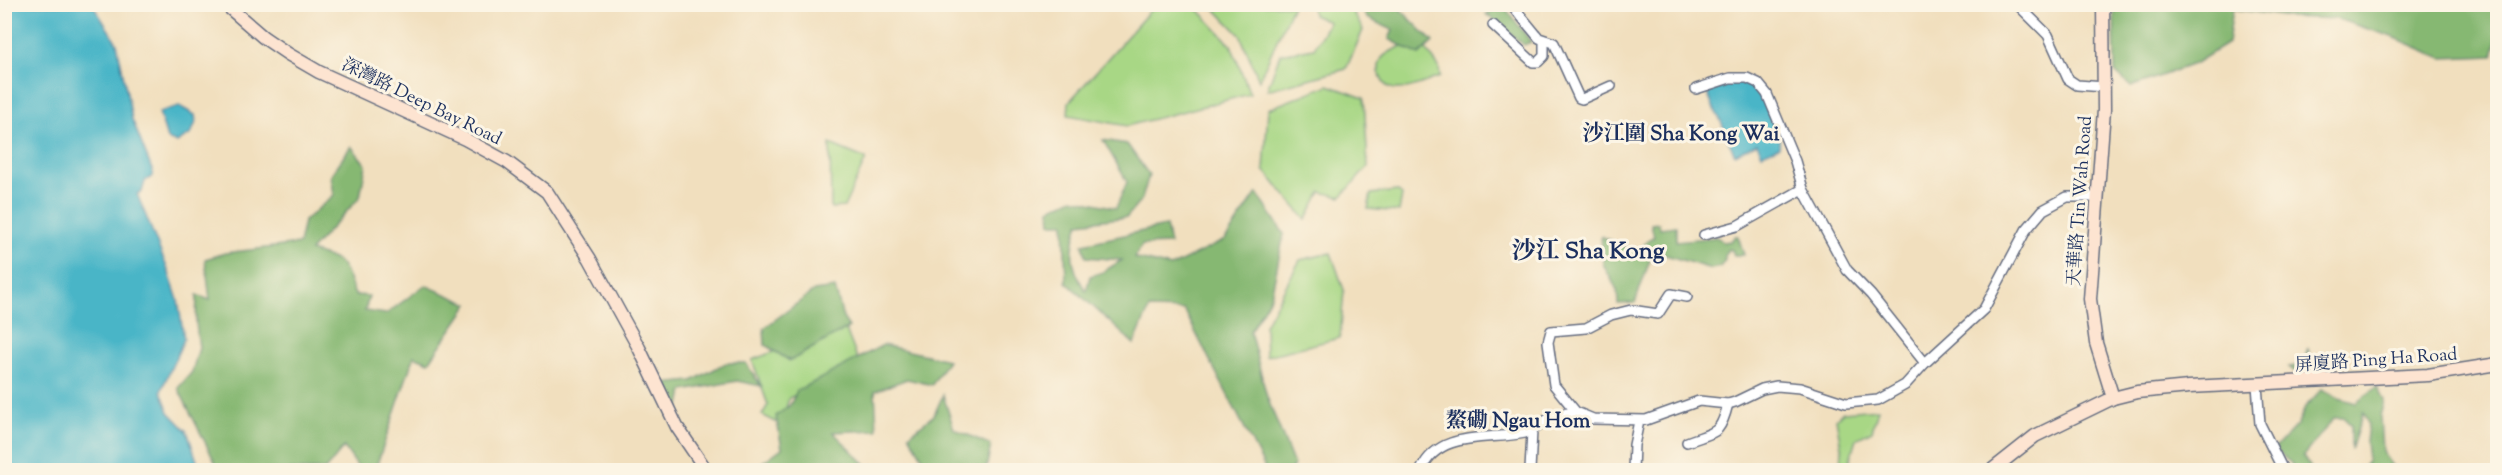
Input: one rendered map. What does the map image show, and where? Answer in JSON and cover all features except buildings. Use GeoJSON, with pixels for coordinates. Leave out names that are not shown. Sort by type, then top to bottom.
{"type":"FeatureCollection","features":[{"type":"Feature","properties":{"kind":"street","name":"深灣路 Deep Bay Road"},"geometry":{"type":"LineString","coordinates":[[225,4],[263,37],[288,54],[319,72],[465,139],[507,162],[546,192],[590,259],[639,348],[677,427],[706,471]]}},
{"type":"Feature","properties":{"kind":"street"},"geometry":{"type":"LineString","coordinates":[[1493,25],[1533,62],[1539,62],[1544,56],[1546,47],[1544,41],[1532,31],[1512,4]]}},
{"type":"Feature","properties":{"kind":"street"},"geometry":{"type":"LineString","coordinates":[[2017,4],[2048,35],[2068,79],[2077,85],[2105,87]]}},
{"type":"Feature","properties":{"kind":"street","name":"天華路 Tin Wah Road"},"geometry":{"type":"LineString","coordinates":[[2103,4],[2105,87],[2090,285],[2091,315],[2100,362],[2113,398]]}},
{"type":"Feature","properties":{"kind":"street"},"geometry":{"type":"LineString","coordinates":[[1544,41],[1549,40],[1554,43],[1580,99],[1611,86]]}},
{"type":"Feature","properties":{"kind":"street"},"geometry":{"type":"LineString","coordinates":[[1696,89],[1730,78],[1747,78],[1758,83],[1770,99],[1795,161],[1803,189],[1850,276],[1871,295],[1925,363]]}},
{"type":"Feature","properties":{"kind":"street"},"geometry":{"type":"LineString","coordinates":[[1704,235],[1737,226],[1803,189]]}},
{"type":"Feature","properties":{"kind":"street"},"geometry":{"type":"LineString","coordinates":[[1421,471],[1429,459],[1453,441],[1532,431],[1553,416],[1576,412],[1602,421],[1639,421],[1699,401],[1728,404],[1762,389],[1777,386],[1813,391],[1834,401],[1861,403],[1891,394],[1905,385],[1925,363],[1984,309],[1995,293],[2026,230],[2043,210],[2067,197],[2097,197]]}},
{"type":"Feature","properties":{"kind":"street"},"geometry":{"type":"LineString","coordinates":[[1576,412],[1554,385],[1548,342],[1551,331],[1586,328],[1611,315],[1631,310],[1658,314],[1671,294],[1687,297]]}},
{"type":"Feature","properties":{"kind":"street","name":"屏廈路 Ping Ha Road"},"geometry":{"type":"LineString","coordinates":[[1992,471],[2036,436],[2113,398],[2137,392],[2189,387],[2428,375],[2498,364]]}},
{"type":"Feature","properties":{"kind":"street"},"geometry":{"type":"LineString","coordinates":[[2257,385],[2260,424],[2283,471]]}},
{"type":"Feature","properties":{"kind":"street"},"geometry":{"type":"LineString","coordinates":[[1687,442],[1716,432],[1723,424],[1728,404]]}},
{"type":"Feature","properties":{"kind":"street"},"geometry":{"type":"LineString","coordinates":[[1633,471],[1634,444],[1639,421]]}},
{"type":"Feature","properties":{"kind":"street"},"geometry":{"type":"LineString","coordinates":[[1530,471],[1532,431]]}},
{"type":"Feature","properties":{"kind":"green space"},"geometry":{"type":"Polygon","coordinates":[[[1155,5],[1194,5],[1231,45],[1250,94],[1127,126],[1068,115],[1069,102],[1155,5]]]}},
{"type":"Feature","properties":{"kind":"green space"},"geometry":{"type":"Polygon","coordinates":[[[1211,5],[1293,5],[1259,80],[1240,35],[1211,5]]]}},
{"type":"Feature","properties":{"kind":"green space"},"geometry":{"type":"Polygon","coordinates":[[[1312,5],[1349,5],[1363,30],[1346,69],[1267,90],[1280,54],[1314,48],[1329,22],[1313,15],[1312,5]]]}},
{"type":"Feature","properties":{"kind":"green space"},"geometry":{"type":"Polygon","coordinates":[[[1360,5],[1396,5],[1433,42],[1419,55],[1389,39],[1393,30],[1367,18],[1360,5]]]}},
{"type":"Feature","properties":{"kind":"green space"},"geometry":{"type":"Polygon","coordinates":[[[2114,5],[2497,5],[2497,39],[2493,56],[2442,58],[2393,37],[2337,19],[2288,17],[2233,9],[2228,43],[2196,63],[2131,87],[2115,72],[2114,5]]]}},
{"type":"Feature","properties":{"kind":"green space"},"geometry":{"type":"Polygon","coordinates":[[[1497,8],[1506,9],[1531,42],[1524,45],[1486,14],[1497,8]]]}},
{"type":"Feature","properties":{"kind":"green space"},"geometry":{"type":"Polygon","coordinates":[[[1402,46],[1425,48],[1439,67],[1440,77],[1405,88],[1389,88],[1380,77],[1380,62],[1386,54],[1402,46]]]}},
{"type":"Feature","properties":{"kind":"green space"},"geometry":{"type":"Polygon","coordinates":[[[1328,85],[1364,98],[1368,167],[1341,197],[1321,192],[1306,220],[1264,170],[1268,109],[1328,85]]]}},
{"type":"Feature","properties":{"kind":"green space"},"geometry":{"type":"Polygon","coordinates":[[[1103,140],[1127,144],[1149,175],[1142,199],[1127,217],[1079,223],[1073,258],[1076,274],[1086,291],[1090,276],[1103,272],[1122,260],[1086,257],[1083,244],[1166,226],[1170,244],[1142,245],[1134,258],[1171,267],[1225,240],[1257,193],[1284,234],[1271,296],[1250,331],[1267,397],[1294,465],[1291,470],[1264,470],[1184,310],[1149,309],[1134,344],[1066,282],[1064,223],[1051,223],[1050,209],[1073,198],[1116,208],[1127,182],[1103,140]]]}},
{"type":"Feature","properties":{"kind":"green space"},"geometry":{"type":"Polygon","coordinates":[[[830,144],[866,159],[844,207],[831,208],[830,144]]]}},
{"type":"Feature","properties":{"kind":"green space"},"geometry":{"type":"Polygon","coordinates":[[[351,146],[366,165],[360,197],[310,251],[341,264],[355,295],[369,296],[365,311],[386,314],[425,285],[469,304],[429,362],[414,356],[375,470],[360,470],[344,447],[325,470],[219,470],[178,388],[192,372],[199,348],[196,323],[197,295],[210,300],[205,259],[225,253],[299,244],[304,221],[334,195],[331,175],[351,146]]]}},
{"type":"Feature","properties":{"kind":"green space"},"geometry":{"type":"Polygon","coordinates":[[[1397,191],[1402,195],[1399,212],[1368,209],[1371,194],[1397,191]]]}},
{"type":"Feature","properties":{"kind":"green space"},"geometry":{"type":"Polygon","coordinates":[[[1659,223],[1660,228],[1676,226],[1676,241],[1717,237],[1723,242],[1731,241],[1738,236],[1744,255],[1734,255],[1732,250],[1728,249],[1720,267],[1711,269],[1653,251],[1635,303],[1618,304],[1617,290],[1603,264],[1601,236],[1638,253],[1646,242],[1654,237],[1651,224],[1659,223]]]}},
{"type":"Feature","properties":{"kind":"green space"},"geometry":{"type":"Polygon","coordinates":[[[1331,253],[1344,290],[1340,338],[1266,356],[1265,325],[1300,260],[1331,253]]]}},
{"type":"Feature","properties":{"kind":"green space"},"geometry":{"type":"Polygon","coordinates":[[[835,288],[843,318],[849,327],[790,361],[765,345],[764,328],[814,291],[835,288]]]}},
{"type":"Feature","properties":{"kind":"green space"},"geometry":{"type":"Polygon","coordinates":[[[844,325],[860,365],[789,398],[781,425],[762,415],[768,405],[752,360],[844,325]]]}},
{"type":"Feature","properties":{"kind":"green space"},"geometry":{"type":"Polygon","coordinates":[[[883,345],[948,360],[932,385],[907,379],[875,391],[877,430],[833,432],[871,470],[752,470],[782,448],[776,416],[790,405],[797,391],[883,345]]]}},
{"type":"Feature","properties":{"kind":"green space"},"geometry":{"type":"Polygon","coordinates":[[[2308,348],[2312,367],[2323,367],[2326,374],[2301,377],[2289,367],[2303,365],[2308,348]]]}},
{"type":"Feature","properties":{"kind":"green space"},"geometry":{"type":"Polygon","coordinates":[[[726,363],[746,363],[761,386],[737,381],[683,391],[679,410],[662,384],[692,381],[726,363]]]}},
{"type":"Feature","properties":{"kind":"green space"},"geometry":{"type":"Polygon","coordinates":[[[2377,387],[2384,401],[2380,416],[2382,452],[2395,470],[2362,470],[2368,461],[2366,442],[2368,424],[2363,412],[2351,450],[2351,425],[2344,418],[2334,418],[2303,456],[2311,470],[2290,470],[2292,464],[2274,449],[2297,425],[2306,406],[2322,389],[2339,398],[2356,403],[2377,387]]]}},
{"type":"Feature","properties":{"kind":"green space"},"geometry":{"type":"Polygon","coordinates":[[[943,395],[954,429],[991,445],[986,470],[930,470],[909,435],[934,415],[943,395]]]}},
{"type":"Feature","properties":{"kind":"green space"},"geometry":{"type":"Polygon","coordinates":[[[1878,409],[1872,431],[1856,439],[1847,470],[1840,470],[1842,452],[1836,419],[1843,412],[1878,409]]]}},
{"type":"Feature","properties":{"kind":"water"},"geometry":{"type":"Polygon","coordinates":[[[4,5],[93,5],[117,43],[132,119],[153,176],[145,181],[142,192],[137,194],[178,300],[184,339],[161,391],[169,412],[187,431],[200,470],[5,470],[4,5]]]}},
{"type":"Feature","properties":{"kind":"water"},"geometry":{"type":"Polygon","coordinates":[[[1741,80],[1759,92],[1768,107],[1776,123],[1779,147],[1762,154],[1757,143],[1735,154],[1733,151],[1707,90],[1718,84],[1741,80]]]}},
{"type":"Feature","properties":{"kind":"water"},"geometry":{"type":"Polygon","coordinates":[[[179,106],[195,115],[196,122],[191,134],[177,143],[167,139],[159,112],[179,106]]]}},
{"type":"Feature","properties":{"kind":"district","name":"沙江圍 Sha Kong Wai"},"geometry":{"type":"Point","coordinates":[1681,133]}},
{"type":"Feature","properties":{"kind":"district","name":"沙江 Sha Kong"},"geometry":{"type":"Point","coordinates":[1588,250]}},
{"type":"Feature","properties":{"kind":"district","name":"鰲磡 Ngau Hom"},"geometry":{"type":"Point","coordinates":[1518,420]}}]}
